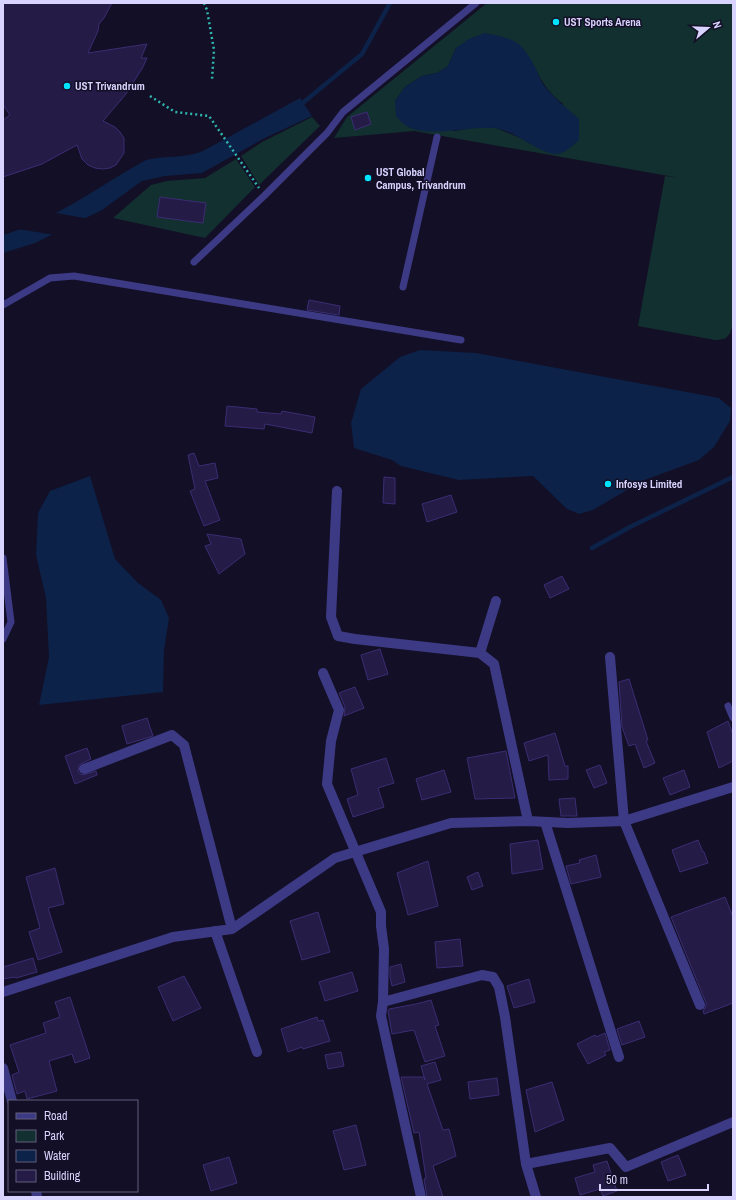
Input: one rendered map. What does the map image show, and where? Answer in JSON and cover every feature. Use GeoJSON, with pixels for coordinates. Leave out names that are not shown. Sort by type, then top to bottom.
{"type":"FeatureCollection","features":[{"type":"Feature","properties":{"kind":"street"},"geometry":{"type":"LineString","coordinates":[[337,491],[331,617],[338,636],[480,653],[494,664],[528,821]]}},
{"type":"Feature","properties":{"kind":"street"},"geometry":{"type":"LineString","coordinates":[[480,653],[496,601]]}},
{"type":"Feature","properties":{"kind":"street"},"geometry":{"type":"LineString","coordinates":[[610,657],[624,821],[700,1005]]}},
{"type":"Feature","properties":{"kind":"street"},"geometry":{"type":"LineString","coordinates":[[323,673],[339,710],[331,741],[327,784],[381,912],[384,949],[383,1002],[381,1016],[421,1197]]}},
{"type":"Feature","properties":{"kind":"street"},"geometry":{"type":"LineString","coordinates":[[84,769],[172,735],[184,745],[232,929]]}},
{"type":"Feature","properties":{"kind":"street"},"geometry":{"type":"LineString","coordinates":[[3,992],[173,937],[232,929],[335,858],[451,823],[528,821],[568,823],[624,821],[733,787]]}},
{"type":"Feature","properties":{"kind":"street"},"geometry":{"type":"LineString","coordinates":[[545,822],[618,1057]]}},
{"type":"Feature","properties":{"kind":"street"},"geometry":{"type":"LineString","coordinates":[[215,931],[257,1052]]}},
{"type":"Feature","properties":{"kind":"street"},"geometry":{"type":"LineString","coordinates":[[383,1002],[482,975],[493,977],[499,987],[526,1164],[536,1197]]}},
{"type":"Feature","properties":{"kind":"street"},"geometry":{"type":"LineString","coordinates":[[3,1068],[12,1100]]}},
{"type":"Feature","properties":{"kind":"street"},"geometry":{"type":"LineString","coordinates":[[526,1164],[610,1148],[626,1167],[733,1122]]}},
{"type":"Feature","properties":{"kind":"lane"},"geometry":{"type":"LineString","coordinates":[[194,262],[264,196],[327,133],[343,112],[476,3]]}},
{"type":"Feature","properties":{"kind":"lane"},"geometry":{"type":"LineString","coordinates":[[403,287],[436,137]]}},
{"type":"Feature","properties":{"kind":"lane"},"geometry":{"type":"LineString","coordinates":[[3,305],[50,278],[74,276],[461,340]]}},
{"type":"Feature","properties":{"kind":"lane"},"geometry":{"type":"LineString","coordinates":[[3,558],[11,622],[3,639]]}},
{"type":"Feature","properties":{"kind":"lane"},"geometry":{"type":"LineString","coordinates":[[728,706],[733,718]]}},
{"type":"Feature","properties":{"kind":"path"},"geometry":{"type":"LineString","coordinates":[[204,3],[207,10],[214,50],[212,79]]}},
{"type":"Feature","properties":{"kind":"path"},"geometry":{"type":"LineString","coordinates":[[150,96],[175,112],[210,116],[264,196]]}},
{"type":"Feature","properties":{"kind":"green space"},"geometry":{"type":"Polygon","coordinates":[[[487,3],[733,3],[733,322],[730,333],[723,339],[715,340],[638,326],[665,176],[680,178],[414,131],[334,138],[347,117],[487,3]],[[456,48],[448,66],[437,73],[422,76],[405,87],[395,101],[454,131],[480,127],[496,128],[525,140],[543,150],[563,104],[547,88],[536,70],[456,48]]]}},
{"type":"Feature","properties":{"kind":"green space"},"geometry":{"type":"Polygon","coordinates":[[[312,117],[320,126],[259,185],[241,156],[262,142],[312,117]]]}},
{"type":"Feature","properties":{"kind":"green space"},"geometry":{"type":"Polygon","coordinates":[[[236,159],[255,187],[205,238],[113,218],[151,185],[167,181],[205,178],[236,159]],[[160,197],[157,217],[203,223],[205,203],[160,197]]]}},
{"type":"Feature","properties":{"kind":"water"},"geometry":{"type":"Polygon","coordinates":[[[485,33],[510,39],[521,46],[530,58],[547,89],[579,119],[579,140],[568,149],[559,154],[548,153],[509,132],[493,128],[435,132],[424,131],[405,125],[396,116],[395,101],[405,87],[422,76],[437,73],[448,66],[456,48],[469,39],[485,33]]]}},
{"type":"Feature","properties":{"kind":"water"},"geometry":{"type":"Polygon","coordinates":[[[300,98],[312,116],[263,139],[202,173],[165,176],[142,181],[102,210],[35,243],[3,253],[3,235],[22,229],[59,212],[146,160],[189,155],[203,151],[300,98]]]}},
{"type":"Feature","properties":{"kind":"water"},"geometry":{"type":"Polygon","coordinates":[[[420,350],[476,353],[719,398],[731,408],[730,421],[714,447],[699,460],[642,481],[593,510],[579,514],[567,509],[533,476],[459,480],[401,466],[392,460],[354,448],[351,423],[361,389],[400,357],[420,350]]]}},
{"type":"Feature","properties":{"kind":"water"},"geometry":{"type":"Polygon","coordinates":[[[90,476],[115,559],[138,583],[161,600],[169,618],[164,650],[163,692],[39,705],[49,657],[46,598],[36,555],[38,513],[50,491],[90,476]]]}},
{"type":"Feature","properties":{"kind":"pier"},"geometry":{"type":"Polygon","coordinates":[[[51,212],[89,219],[55,235],[18,229],[51,212]]]}},
{"type":"Feature","properties":{"kind":"building","name":"UST Trivandrum"},"geometry":{"type":"Polygon","coordinates":[[[3,3],[112,3],[99,24],[98,31],[88,53],[147,44],[141,58],[147,58],[143,67],[126,94],[103,121],[115,127],[124,138],[124,153],[116,165],[103,169],[88,165],[82,159],[77,145],[42,164],[3,177],[3,120],[10,115],[3,105],[3,3]]]}},
{"type":"Feature","properties":{"kind":"building"},"geometry":{"type":"Polygon","coordinates":[[[367,112],[371,124],[355,130],[351,117],[367,112]]]}},
{"type":"Feature","properties":{"kind":"building"},"geometry":{"type":"Polygon","coordinates":[[[160,197],[206,203],[203,223],[157,217],[160,197]]]}},
{"type":"Feature","properties":{"kind":"building"},"geometry":{"type":"Polygon","coordinates":[[[309,300],[340,306],[339,315],[307,310],[309,300]]]}},
{"type":"Feature","properties":{"kind":"building"},"geometry":{"type":"Polygon","coordinates":[[[227,406],[257,409],[257,412],[281,414],[282,411],[315,417],[312,433],[265,424],[264,429],[225,426],[227,406]]]}},
{"type":"Feature","properties":{"kind":"building"},"geometry":{"type":"Polygon","coordinates":[[[194,453],[199,466],[215,463],[218,478],[205,481],[220,520],[204,526],[190,491],[195,489],[188,455],[194,453]]]}},
{"type":"Feature","properties":{"kind":"building"},"geometry":{"type":"Polygon","coordinates":[[[384,477],[395,478],[395,504],[383,503],[384,477]]]}},
{"type":"Feature","properties":{"kind":"building"},"geometry":{"type":"Polygon","coordinates":[[[451,495],[457,512],[427,522],[422,504],[451,495]]]}},
{"type":"Feature","properties":{"kind":"building"},"geometry":{"type":"Polygon","coordinates":[[[207,534],[241,539],[245,554],[219,574],[205,546],[211,544],[207,534]]]}},
{"type":"Feature","properties":{"kind":"building"},"geometry":{"type":"Polygon","coordinates":[[[562,576],[569,589],[550,598],[544,585],[562,576]]]}},
{"type":"Feature","properties":{"kind":"building"},"geometry":{"type":"Polygon","coordinates":[[[380,649],[388,674],[368,680],[361,655],[380,649]]]}},
{"type":"Feature","properties":{"kind":"building"},"geometry":{"type":"Polygon","coordinates":[[[629,679],[648,740],[646,741],[655,763],[644,768],[635,744],[629,746],[622,727],[619,682],[629,679]]]}},
{"type":"Feature","properties":{"kind":"building"},"geometry":{"type":"Polygon","coordinates":[[[355,687],[364,708],[344,716],[345,707],[339,693],[355,687]]]}},
{"type":"Feature","properties":{"kind":"building"},"geometry":{"type":"Polygon","coordinates":[[[147,718],[153,736],[127,744],[122,726],[147,718]]]}},
{"type":"Feature","properties":{"kind":"building"},"geometry":{"type":"Polygon","coordinates":[[[728,721],[733,735],[733,761],[719,768],[707,732],[728,721]]]}},
{"type":"Feature","properties":{"kind":"building"},"geometry":{"type":"Polygon","coordinates":[[[555,733],[565,766],[568,766],[568,779],[549,780],[548,755],[529,761],[524,743],[555,733]]]}},
{"type":"Feature","properties":{"kind":"building"},"geometry":{"type":"Polygon","coordinates":[[[87,748],[91,759],[79,765],[78,771],[83,775],[96,771],[97,775],[75,784],[65,756],[87,748]]]}},
{"type":"Feature","properties":{"kind":"building"},"geometry":{"type":"Polygon","coordinates":[[[506,751],[515,798],[475,799],[467,758],[506,751]]]}},
{"type":"Feature","properties":{"kind":"building"},"geometry":{"type":"Polygon","coordinates":[[[386,758],[394,783],[378,788],[384,807],[353,817],[347,799],[358,795],[351,769],[386,758]]]}},
{"type":"Feature","properties":{"kind":"building"},"geometry":{"type":"Polygon","coordinates":[[[600,765],[607,783],[594,788],[586,770],[600,765]]]}},
{"type":"Feature","properties":{"kind":"building"},"geometry":{"type":"Polygon","coordinates":[[[444,770],[451,792],[422,800],[416,779],[444,770]]]}},
{"type":"Feature","properties":{"kind":"building"},"geometry":{"type":"Polygon","coordinates":[[[684,770],[690,787],[670,795],[663,778],[684,770]]]}},
{"type":"Feature","properties":{"kind":"building"},"geometry":{"type":"Polygon","coordinates":[[[575,798],[577,816],[561,816],[559,799],[575,798]]]}},
{"type":"Feature","properties":{"kind":"building"},"geometry":{"type":"Polygon","coordinates":[[[538,840],[543,869],[512,874],[510,844],[538,840]]]}},
{"type":"Feature","properties":{"kind":"building"},"geometry":{"type":"Polygon","coordinates":[[[698,840],[708,863],[680,872],[672,850],[698,840]]]}},
{"type":"Feature","properties":{"kind":"building"},"geometry":{"type":"Polygon","coordinates":[[[596,855],[601,877],[571,884],[566,866],[580,863],[579,860],[596,855]]]}},
{"type":"Feature","properties":{"kind":"building"},"geometry":{"type":"Polygon","coordinates":[[[428,861],[438,906],[408,915],[397,873],[428,861]]]}},
{"type":"Feature","properties":{"kind":"building"},"geometry":{"type":"Polygon","coordinates":[[[55,868],[64,904],[48,908],[62,952],[38,960],[29,932],[40,928],[26,877],[55,868]]]}},
{"type":"Feature","properties":{"kind":"building"},"geometry":{"type":"Polygon","coordinates":[[[478,872],[483,886],[472,890],[467,877],[478,872]]]}},
{"type":"Feature","properties":{"kind":"building"},"geometry":{"type":"Polygon","coordinates":[[[725,897],[733,917],[733,1003],[704,1014],[703,1011],[706,1003],[671,917],[725,897]]]}},
{"type":"Feature","properties":{"kind":"building"},"geometry":{"type":"Polygon","coordinates":[[[318,912],[330,952],[302,960],[290,921],[318,912]]]}},
{"type":"Feature","properties":{"kind":"building"},"geometry":{"type":"Polygon","coordinates":[[[460,939],[463,966],[437,968],[435,942],[460,939]]]}},
{"type":"Feature","properties":{"kind":"building"},"geometry":{"type":"Polygon","coordinates":[[[33,958],[37,972],[16,978],[3,979],[3,967],[33,958]]]}},
{"type":"Feature","properties":{"kind":"building"},"geometry":{"type":"Polygon","coordinates":[[[401,964],[405,982],[392,986],[390,967],[401,964]]]}},
{"type":"Feature","properties":{"kind":"building"},"geometry":{"type":"Polygon","coordinates":[[[352,972],[358,991],[325,1001],[319,982],[352,972]]]}},
{"type":"Feature","properties":{"kind":"building"},"geometry":{"type":"Polygon","coordinates":[[[184,976],[201,1008],[173,1021],[158,987],[184,976]]]}},
{"type":"Feature","properties":{"kind":"building"},"geometry":{"type":"Polygon","coordinates":[[[529,979],[535,1002],[514,1008],[507,986],[529,979]]]}},
{"type":"Feature","properties":{"kind":"building"},"geometry":{"type":"Polygon","coordinates":[[[70,997],[90,1058],[75,1063],[72,1054],[49,1061],[57,1091],[27,1099],[25,1091],[17,1094],[12,1075],[19,1072],[10,1045],[46,1033],[43,1023],[60,1017],[55,1002],[70,997]]]}},
{"type":"Feature","properties":{"kind":"building"},"geometry":{"type":"Polygon","coordinates":[[[431,1000],[439,1025],[435,1026],[445,1056],[425,1062],[414,1030],[392,1034],[388,1011],[389,1009],[431,1000]]]}},
{"type":"Feature","properties":{"kind":"building"},"geometry":{"type":"Polygon","coordinates":[[[317,1017],[318,1021],[323,1020],[330,1041],[303,1049],[302,1047],[288,1052],[281,1029],[317,1017]]]}},
{"type":"Feature","properties":{"kind":"building"},"geometry":{"type":"Polygon","coordinates":[[[639,1021],[645,1037],[622,1045],[617,1029],[639,1021]]]}},
{"type":"Feature","properties":{"kind":"building"},"geometry":{"type":"Polygon","coordinates":[[[605,1033],[610,1050],[604,1052],[606,1055],[588,1064],[577,1044],[595,1035],[596,1037],[605,1033]]]}},
{"type":"Feature","properties":{"kind":"building"},"geometry":{"type":"Polygon","coordinates":[[[341,1052],[344,1066],[328,1069],[325,1055],[341,1052]]]}},
{"type":"Feature","properties":{"kind":"building"},"geometry":{"type":"Polygon","coordinates":[[[435,1062],[441,1080],[427,1084],[443,1130],[449,1129],[456,1156],[433,1166],[443,1197],[427,1197],[424,1179],[426,1178],[419,1132],[414,1133],[401,1077],[424,1077],[425,1080],[421,1066],[435,1062]]]}},
{"type":"Feature","properties":{"kind":"building"},"geometry":{"type":"Polygon","coordinates":[[[497,1078],[499,1095],[470,1099],[468,1082],[497,1078]]]}},
{"type":"Feature","properties":{"kind":"building"},"geometry":{"type":"Polygon","coordinates":[[[552,1082],[564,1120],[535,1132],[526,1090],[552,1082]]]}},
{"type":"Feature","properties":{"kind":"building"},"geometry":{"type":"Polygon","coordinates":[[[356,1125],[366,1165],[344,1170],[333,1131],[356,1125]]]}},
{"type":"Feature","properties":{"kind":"building"},"geometry":{"type":"Polygon","coordinates":[[[678,1155],[686,1175],[668,1181],[661,1162],[678,1155]]]}},
{"type":"Feature","properties":{"kind":"building"},"geometry":{"type":"Polygon","coordinates":[[[229,1157],[237,1183],[211,1191],[203,1165],[229,1157]]]}},
{"type":"Feature","properties":{"kind":"building"},"geometry":{"type":"Polygon","coordinates":[[[607,1161],[617,1191],[603,1196],[600,1189],[580,1195],[575,1178],[595,1172],[593,1165],[607,1161]]]}},
{"type":"Feature","properties":{"kind":"waterway"},"geometry":{"type":"LineString","coordinates":[[299,106],[362,54],[390,3]]}},
{"type":"Feature","properties":{"kind":"waterway"},"geometry":{"type":"LineString","coordinates":[[592,548],[630,527],[733,477]]}},
{"type":"Feature","properties":{"kind":"place","name":"UST Sports Arena"},"geometry":{"type":"Point","coordinates":[556,22]}},
{"type":"Feature","properties":{"kind":"place","name":"UST Trivandrum"},"geometry":{"type":"Point","coordinates":[67,86]}},
{"type":"Feature","properties":{"kind":"place","name":"UST Global Campus, Trivandrum"},"geometry":{"type":"Point","coordinates":[368,178]}},
{"type":"Feature","properties":{"kind":"place","name":"Infosys Limited"},"geometry":{"type":"Point","coordinates":[608,484]}}]}
